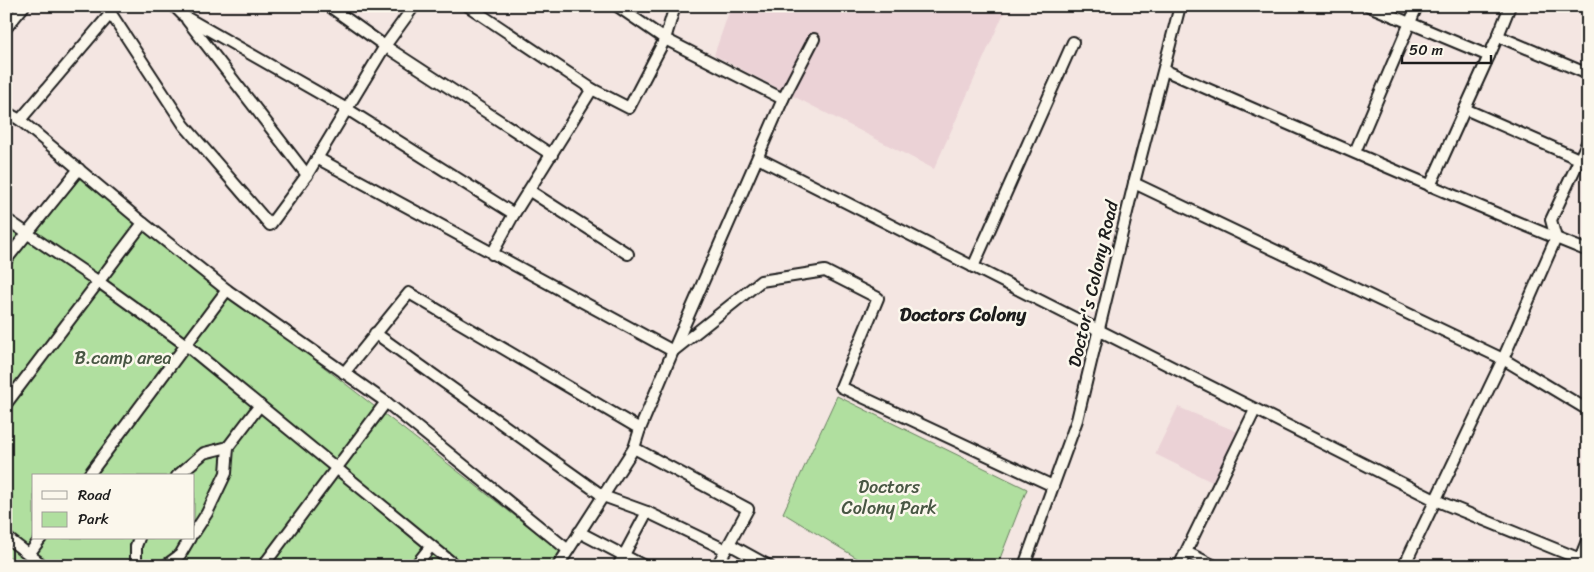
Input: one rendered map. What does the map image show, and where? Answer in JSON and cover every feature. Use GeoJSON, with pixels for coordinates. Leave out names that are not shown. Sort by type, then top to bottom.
{"type":"FeatureCollection","features":[{"type":"Feature","properties":{"kind":"street"},"geometry":{"type":"LineString","coordinates":[[6,28],[24,6]]}},
{"type":"Feature","properties":{"kind":"street"},"geometry":{"type":"LineString","coordinates":[[174,6],[184,16],[307,174]]}},
{"type":"Feature","properties":{"kind":"street"},"geometry":{"type":"LineString","coordinates":[[330,6],[385,46],[552,155]]}},
{"type":"Feature","properties":{"kind":"street"},"geometry":{"type":"LineString","coordinates":[[20,120],[108,10],[184,125],[270,225],[307,174],[385,46],[414,6]]}},
{"type":"Feature","properties":{"kind":"street"},"geometry":{"type":"LineString","coordinates":[[468,6],[592,89],[629,108],[665,39],[675,6]]}},
{"type":"Feature","properties":{"kind":"street"},"geometry":{"type":"LineString","coordinates":[[617,6],[665,39],[783,99]]}},
{"type":"Feature","properties":{"kind":"street","name":"Doctor's Colony Road"},"geometry":{"type":"LineString","coordinates":[[1024,566],[1077,420],[1134,183],[1180,6]]}},
{"type":"Feature","properties":{"kind":"street"},"geometry":{"type":"LineString","coordinates":[[1369,6],[1489,56]]}},
{"type":"Feature","properties":{"kind":"street"},"geometry":{"type":"LineString","coordinates":[[1355,152],[1417,6]]}},
{"type":"Feature","properties":{"kind":"street"},"geometry":{"type":"LineString","coordinates":[[1430,186],[1510,6]]}},
{"type":"Feature","properties":{"kind":"street"},"geometry":{"type":"LineString","coordinates":[[184,16],[348,109],[514,214]]}},
{"type":"Feature","properties":{"kind":"street"},"geometry":{"type":"LineString","coordinates":[[1498,36],[1588,74]]}},
{"type":"Feature","properties":{"kind":"street"},"geometry":{"type":"LineString","coordinates":[[558,566],[634,448],[640,429],[673,351],[783,99],[814,39]]}},
{"type":"Feature","properties":{"kind":"street"},"geometry":{"type":"LineString","coordinates":[[973,267],[1073,42]]}},
{"type":"Feature","properties":{"kind":"street"},"geometry":{"type":"LineString","coordinates":[[1164,70],[1430,186],[1588,251]]}},
{"type":"Feature","properties":{"kind":"street"},"geometry":{"type":"LineString","coordinates":[[492,254],[514,214],[592,89]]}},
{"type":"Feature","properties":{"kind":"street"},"geometry":{"type":"LineString","coordinates":[[1465,109],[1583,162]]}},
{"type":"Feature","properties":{"kind":"street"},"geometry":{"type":"LineString","coordinates":[[6,112],[20,120],[143,223],[228,290],[386,402],[568,550]]}},
{"type":"Feature","properties":{"kind":"street"},"geometry":{"type":"LineString","coordinates":[[1404,566],[1503,359],[1556,238],[1551,220],[1583,162],[1588,141]]}},
{"type":"Feature","properties":{"kind":"street"},"geometry":{"type":"LineString","coordinates":[[317,158],[673,351]]}},
{"type":"Feature","properties":{"kind":"street"},"geometry":{"type":"LineString","coordinates":[[758,158],[1435,500],[1578,562],[1588,538]]}},
{"type":"Feature","properties":{"kind":"street"},"geometry":{"type":"LineString","coordinates":[[6,260],[79,169]]}},
{"type":"Feature","properties":{"kind":"street"},"geometry":{"type":"LineString","coordinates":[[1134,183],[1503,359],[1588,410]]}},
{"type":"Feature","properties":{"kind":"street"},"geometry":{"type":"LineString","coordinates":[[530,191],[628,254]]}},
{"type":"Feature","properties":{"kind":"street"},"geometry":{"type":"LineString","coordinates":[[6,219],[99,282],[186,345],[456,566]]}},
{"type":"Feature","properties":{"kind":"street"},"geometry":{"type":"LineString","coordinates":[[6,404],[143,223]]}},
{"type":"Feature","properties":{"kind":"street"},"geometry":{"type":"LineString","coordinates":[[673,351],[760,281],[825,271],[878,298],[841,387],[1052,486]]}},
{"type":"Feature","properties":{"kind":"street"},"geometry":{"type":"LineString","coordinates":[[89,474],[228,290]]}},
{"type":"Feature","properties":{"kind":"street"},"geometry":{"type":"LineString","coordinates":[[344,373],[409,293],[640,429]]}},
{"type":"Feature","properties":{"kind":"street"},"geometry":{"type":"LineString","coordinates":[[376,333],[603,496],[647,512],[769,566]]}},
{"type":"Feature","properties":{"kind":"street"},"geometry":{"type":"LineString","coordinates":[[263,566],[386,402]]}},
{"type":"Feature","properties":{"kind":"street"},"geometry":{"type":"LineString","coordinates":[[195,531],[207,512],[226,473],[228,446],[260,405]]}},
{"type":"Feature","properties":{"kind":"street"},"geometry":{"type":"LineString","coordinates":[[1179,566],[1255,410]]}},
{"type":"Feature","properties":{"kind":"street"},"geometry":{"type":"LineString","coordinates":[[179,474],[204,453],[228,446]]}},
{"type":"Feature","properties":{"kind":"street"},"geometry":{"type":"LineString","coordinates":[[634,448],[748,509],[717,566]]}},
{"type":"Feature","properties":{"kind":"street"},"geometry":{"type":"LineString","coordinates":[[618,566],[647,512]]}},
{"type":"Feature","properties":{"kind":"street"},"geometry":{"type":"LineString","coordinates":[[579,532],[644,566]]}},
{"type":"Feature","properties":{"kind":"street"},"geometry":{"type":"LineString","coordinates":[[6,537],[44,566]]}},
{"type":"Feature","properties":{"kind":"street"},"geometry":{"type":"LineString","coordinates":[[29,554],[40,540]]}},
{"type":"Feature","properties":{"kind":"street"},"geometry":{"type":"LineString","coordinates":[[136,566],[136,546],[138,540]]}},
{"type":"Feature","properties":{"kind":"street"},"geometry":{"type":"LineString","coordinates":[[165,566],[180,555],[189,540]]}},
{"type":"Feature","properties":{"kind":"street"},"geometry":{"type":"LineString","coordinates":[[415,566],[431,546]]}},
{"type":"Feature","properties":{"kind":"street"},"geometry":{"type":"LineString","coordinates":[[1186,552],[1215,566]]}},
{"type":"Feature","properties":{"kind":"shaded area"},"geometry":{"type":"Polygon","coordinates":[[[731,6],[1007,6],[934,169],[714,55],[731,6]]]}},
{"type":"Feature","properties":{"kind":"shaded area"},"geometry":{"type":"Polygon","coordinates":[[[1178,407],[1238,432],[1212,482],[1155,454],[1178,407]]]}},
{"type":"Feature","properties":{"kind":"green space","name":"B.camp area"},"geometry":{"type":"Polygon","coordinates":[[[80,177],[560,551],[549,566],[22,566],[6,554],[6,223],[28,240],[80,177]]]}},
{"type":"Feature","properties":{"kind":"green space","name":"Doctors Colony Park"},"geometry":{"type":"Polygon","coordinates":[[[837,396],[1027,489],[997,566],[870,566],[783,513],[837,396]]]}},
{"type":"Feature","properties":{"kind":"district","name":"Doctors Colony"},"geometry":{"type":"Point","coordinates":[963,314]}}]}
